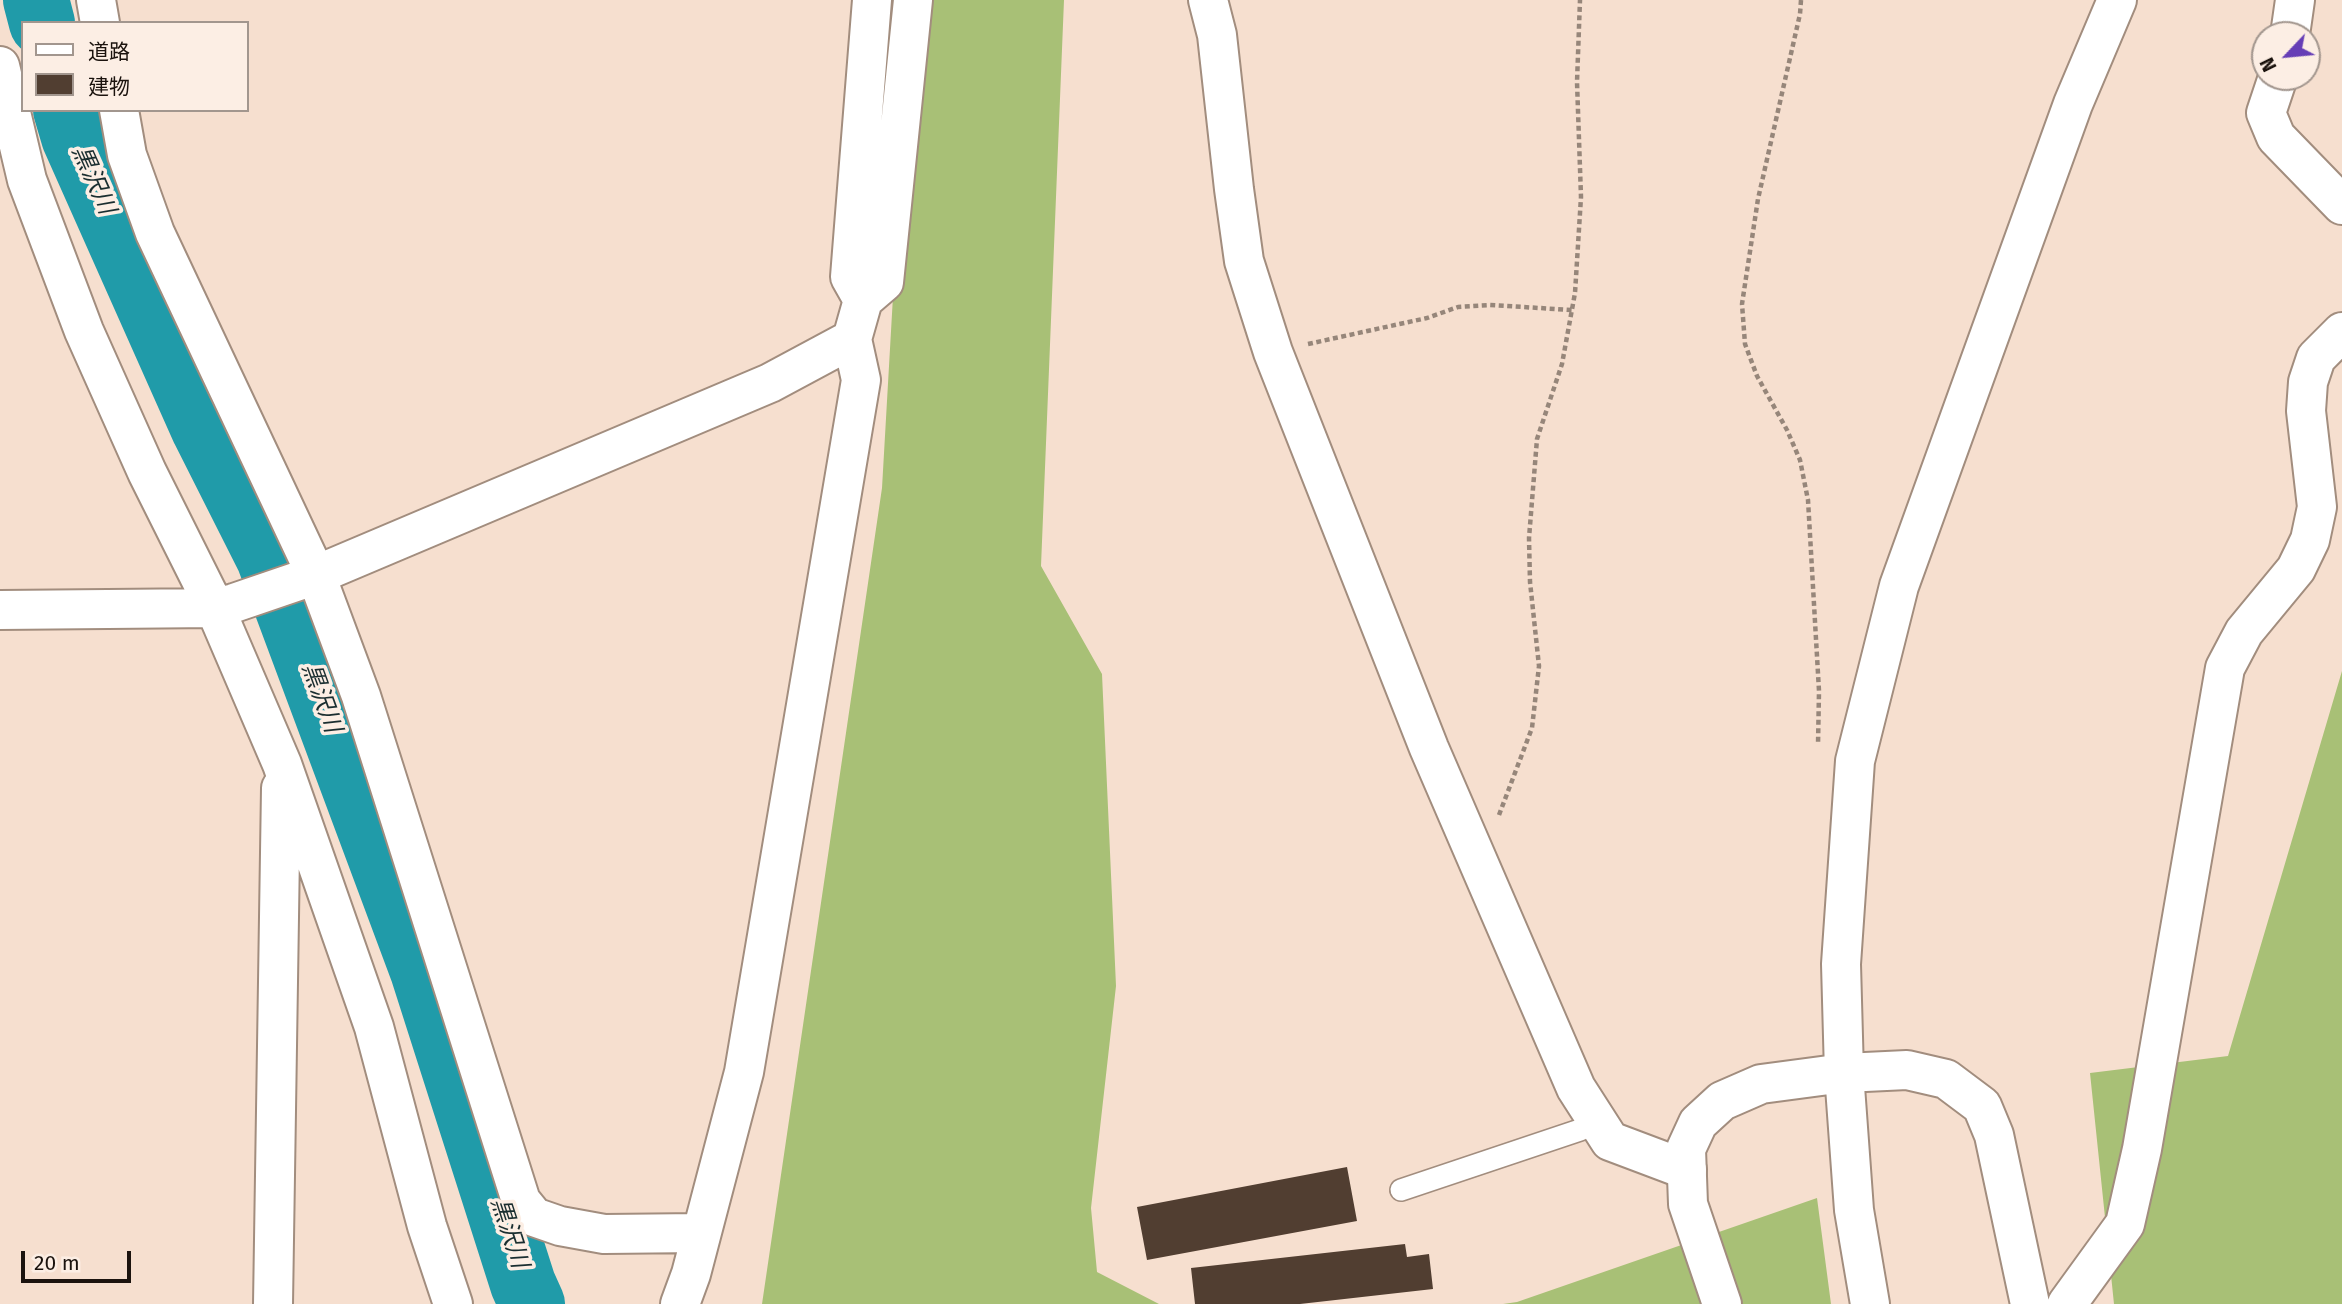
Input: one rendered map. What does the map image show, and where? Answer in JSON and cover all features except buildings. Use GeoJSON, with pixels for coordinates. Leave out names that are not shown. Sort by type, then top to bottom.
{"type":"FeatureCollection","features":[{"type":"Feature","properties":{"kind":"street"},"geometry":{"type":"LineString","coordinates":[[96,0],[100,21]]}},
{"type":"Feature","properties":{"kind":"street"},"geometry":{"type":"LineString","coordinates":[[863,300],[850,277],[872,0]]}},
{"type":"Feature","properties":{"kind":"street"},"geometry":{"type":"LineString","coordinates":[[680,1304],[691,1274],[744,1072],[861,380],[852,339],[863,300],[884,282],[913,0]]}},
{"type":"Feature","properties":{"kind":"street"},"geometry":{"type":"LineString","coordinates":[[1208,0],[1217,35],[1244,261],[1273,352],[1429,748],[1576,1088],[1610,1141],[1687,1170]]}},
{"type":"Feature","properties":{"kind":"street"},"geometry":{"type":"LineString","coordinates":[[1870,1304],[1854,1210],[1844,1073],[1841,964],[1855,761],[1899,586],[2073,104],[2118,0]]}},
{"type":"Feature","properties":{"kind":"street"},"geometry":{"type":"LineString","coordinates":[[2292,21],[2295,0]]}},
{"type":"Feature","properties":{"kind":"street"},"geometry":{"type":"LineString","coordinates":[[0,66],[27,180],[84,331],[147,472],[224,606],[282,764],[374,1027],[427,1226],[453,1304]]}},
{"type":"Feature","properties":{"kind":"street"},"geometry":{"type":"LineString","coordinates":[[2273,91],[2266,113],[2276,137],[2342,205]]}},
{"type":"Feature","properties":{"kind":"street"},"geometry":{"type":"LineString","coordinates":[[118,112],[127,155],[155,233],[361,696],[521,1201],[534,1217],[560,1226],[604,1234],[700,1233]]}},
{"type":"Feature","properties":{"kind":"street"},"geometry":{"type":"LineString","coordinates":[[2067,1304],[2125,1224],[2142,1149],[2225,668],[2244,632],[2296,569],[2311,540],[2317,507],[2306,411],[2308,382],[2316,358],[2342,332]]}},
{"type":"Feature","properties":{"kind":"street"},"geometry":{"type":"LineString","coordinates":[[0,610],[224,606],[307,577],[770,383],[852,339]]}},
{"type":"Feature","properties":{"kind":"street"},"geometry":{"type":"LineString","coordinates":[[273,1304],[282,764]]}},
{"type":"Feature","properties":{"kind":"street"},"geometry":{"type":"LineString","coordinates":[[1722,1304],[1688,1204],[1686,1149],[1698,1123],[1722,1101],[1761,1084],[1844,1073],[1907,1070],[1946,1079],[1982,1106],[1994,1135],[2030,1304]]}},
{"type":"Feature","properties":{"kind":"lane"},"geometry":{"type":"LineString","coordinates":[[1401,1190],[1580,1129],[1596,1120]]}},
{"type":"Feature","properties":{"kind":"path"},"geometry":{"type":"LineString","coordinates":[[1473,852],[1489,842],[1532,728],[1539,666],[1530,582],[1529,538],[1537,439],[1562,364],[1572,310],[1581,197],[1577,82],[1580,0]]}},
{"type":"Feature","properties":{"kind":"path"},"geometry":{"type":"LineString","coordinates":[[1801,0],[1758,199],[1742,304],[1745,344],[1757,376],[1800,460],[1808,500],[1819,691],[1818,748],[1855,761]]}},
{"type":"Feature","properties":{"kind":"path"},"geometry":{"type":"LineString","coordinates":[[1273,352],[1427,318],[1458,307],[1490,305],[1572,310]]}},
{"type":"Feature","properties":{"kind":"green space"},"geometry":{"type":"Polygon","coordinates":[[[910,0],[1064,0],[1041,566],[1102,674],[1116,986],[1091,1208],[1097,1272],[1159,1304],[762,1304],[882,488],[910,0]]]}},
{"type":"Feature","properties":{"kind":"green space"},"geometry":{"type":"Polygon","coordinates":[[[2342,671],[2342,1304],[2114,1304],[2090,1073],[2228,1056],[2342,671]]]}},
{"type":"Feature","properties":{"kind":"green space"},"geometry":{"type":"Polygon","coordinates":[[[1817,1198],[1831,1304],[1503,1304],[1517,1302],[1817,1198]]]}},
{"type":"Feature","properties":{"kind":"waterway","name":"黒沢川"},"geometry":{"type":"LineString","coordinates":[[36,0],[41,21]]}},
{"type":"Feature","properties":{"kind":"waterway","name":"黒沢川"},"geometry":{"type":"LineString","coordinates":[[67,112],[74,137],[204,429],[269,558],[423,971],[523,1284],[532,1304]]}}]}
